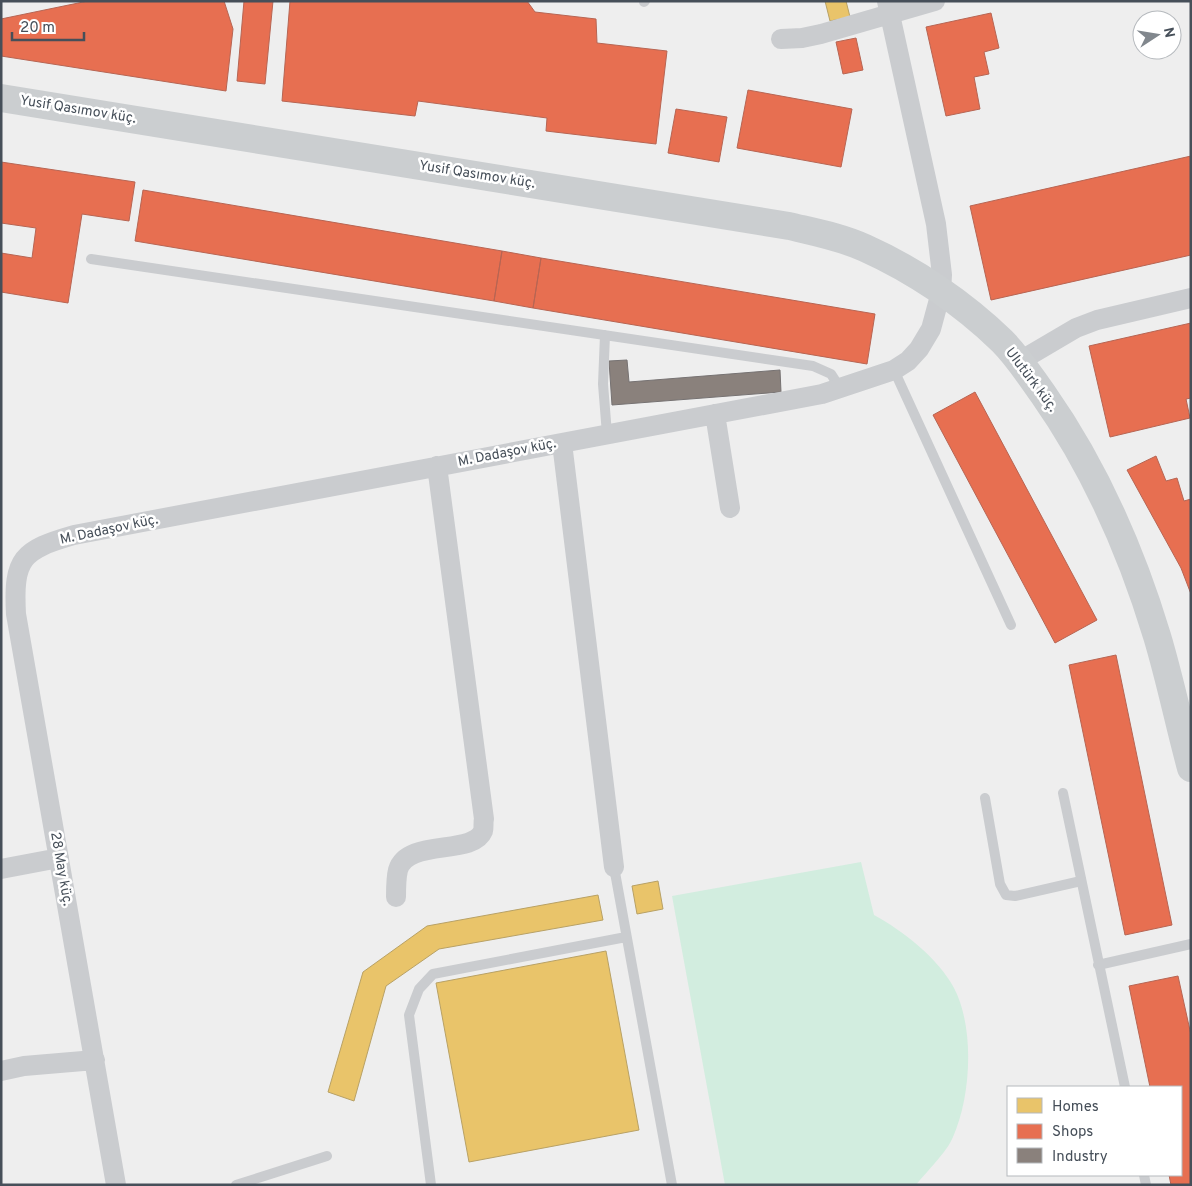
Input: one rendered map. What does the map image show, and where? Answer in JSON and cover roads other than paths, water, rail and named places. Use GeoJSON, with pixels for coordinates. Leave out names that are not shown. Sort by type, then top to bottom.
{"type":"FeatureCollection","features":[{"type":"Feature","properties":{"kind":"street"},"geometry":{"type":"LineString","coordinates":[[781,39],[802,38],[821,34],[888,8],[935,1]]}},
{"type":"Feature","properties":{"kind":"street"},"geometry":{"type":"LineString","coordinates":[[888,8],[936,224],[942,276],[940,292]]}},
{"type":"Feature","properties":{"kind":"street","name":"Yusif Qasımov küç."},"geometry":{"type":"LineString","coordinates":[[1,98],[789,226],[864,247],[905,268],[940,292]]}},
{"type":"Feature","properties":{"kind":"street","name":"Ulutürk küç."},"geometry":{"type":"LineString","coordinates":[[940,292],[1002,341],[1020,361],[1063,422],[1109,506],[1133,565],[1157,636],[1191,768]]}},
{"type":"Feature","properties":{"kind":"street","name":"M. Dadaşov küç."},"geometry":{"type":"LineString","coordinates":[[27,554],[43,544],[74,535],[716,414],[840,388],[894,370],[919,349],[931,329],[940,292]]}},
{"type":"Feature","properties":{"kind":"street"},"geometry":{"type":"LineString","coordinates":[[1020,361],[1076,328],[1097,320],[1191,298]]}},
{"type":"Feature","properties":{"kind":"street"},"geometry":{"type":"LineString","coordinates":[[716,414],[730,508]]}},
{"type":"Feature","properties":{"kind":"street"},"geometry":{"type":"LineString","coordinates":[[562,443],[614,867]]}},
{"type":"Feature","properties":{"kind":"street"},"geometry":{"type":"LineString","coordinates":[[396,897],[398,869],[404,859],[416,852],[464,844],[478,837],[483,830],[484,819],[437,466]]}},
{"type":"Feature","properties":{"kind":"street","name":"28 May küç."},"geometry":{"type":"LineString","coordinates":[[27,554],[18,568],[15,586],[16,614],[116,1185]]}},
{"type":"Feature","properties":{"kind":"street"},"geometry":{"type":"LineString","coordinates":[[1,868],[59,858]]}},
{"type":"Feature","properties":{"kind":"street"},"geometry":{"type":"LineString","coordinates":[[1,1071],[24,1066],[95,1060]]}},
{"type":"Feature","properties":{"kind":"lane"},"geometry":{"type":"LineString","coordinates":[[91,259],[814,366],[831,374],[840,388]]}},
{"type":"Feature","properties":{"kind":"lane"},"geometry":{"type":"LineString","coordinates":[[605,335],[602,384],[607,434]]}},
{"type":"Feature","properties":{"kind":"lane"},"geometry":{"type":"LineString","coordinates":[[894,370],[1011,625]]}},
{"type":"Feature","properties":{"kind":"lane"},"geometry":{"type":"LineString","coordinates":[[1063,793],[1125,1086]]}},
{"type":"Feature","properties":{"kind":"lane"},"geometry":{"type":"LineString","coordinates":[[985,798],[1000,884],[1006,895],[1015,896],[1081,881]]}},
{"type":"Feature","properties":{"kind":"lane"},"geometry":{"type":"LineString","coordinates":[[614,867],[672,1185]]}},
{"type":"Feature","properties":{"kind":"lane"},"geometry":{"type":"LineString","coordinates":[[431,1185],[409,1015],[419,989],[433,974],[626,937]]}},
{"type":"Feature","properties":{"kind":"lane"},"geometry":{"type":"LineString","coordinates":[[1098,965],[1191,944]]}},
{"type":"Feature","properties":{"kind":"lane"},"geometry":{"type":"LineString","coordinates":[[236,1185],[327,1156]]}}]}
